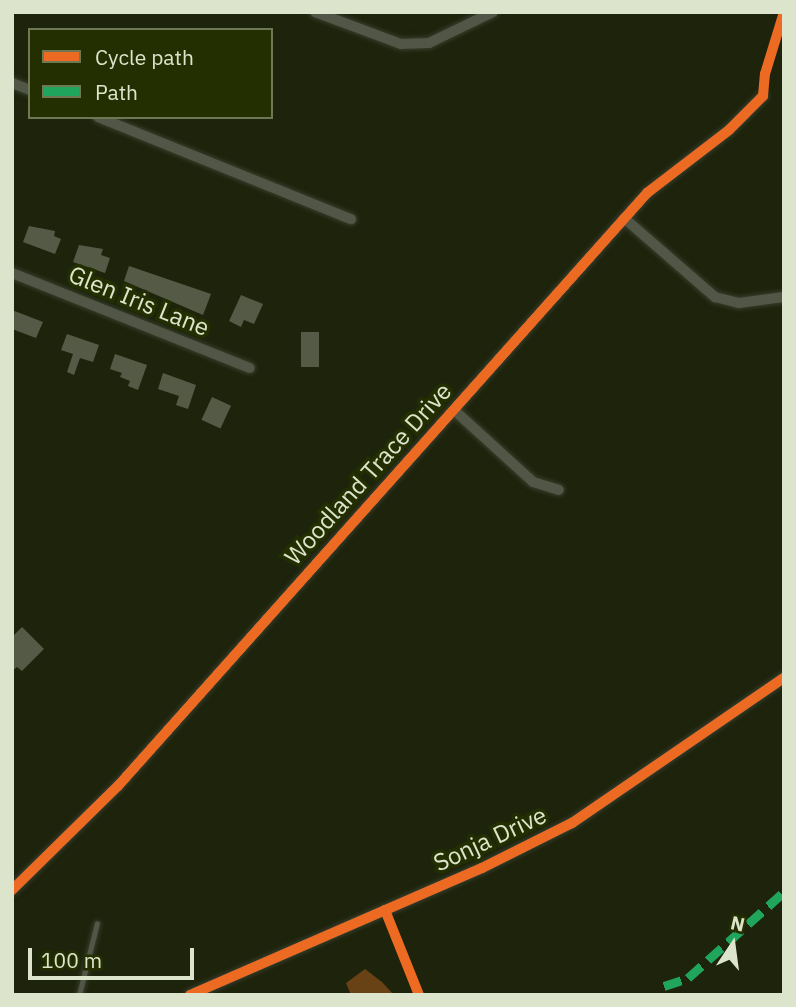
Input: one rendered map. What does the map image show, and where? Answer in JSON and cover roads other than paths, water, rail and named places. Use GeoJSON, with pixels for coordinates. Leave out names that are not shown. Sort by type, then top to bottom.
{"type":"FeatureCollection","features":[{"type":"Feature","properties":{"kind":"street"},"geometry":{"type":"LineString","coordinates":[[315,12],[401,44],[429,43],[493,12]]}},
{"type":"Feature","properties":{"kind":"street","name":"Woodland Trace Drive"},"geometry":{"type":"LineString","coordinates":[[12,890],[118,786],[647,193],[729,130],[763,96]]}},
{"type":"Feature","properties":{"kind":"street"},"geometry":{"type":"LineString","coordinates":[[103,119],[351,219]]}},
{"type":"Feature","properties":{"kind":"street"},"geometry":{"type":"LineString","coordinates":[[624,219],[715,298],[739,303],[784,297]]}},
{"type":"Feature","properties":{"kind":"street","name":"Glen Iris Lane"},"geometry":{"type":"LineString","coordinates":[[12,273],[250,368]]}},
{"type":"Feature","properties":{"kind":"street"},"geometry":{"type":"LineString","coordinates":[[454,410],[533,482],[559,490]]}},
{"type":"Feature","properties":{"kind":"street","name":"Sonja Drive"},"geometry":{"type":"LineString","coordinates":[[190,995],[482,868],[572,823],[784,678]]}},
{"type":"Feature","properties":{"kind":"lane"},"geometry":{"type":"LineString","coordinates":[[79,995],[97,923]]}}]}
